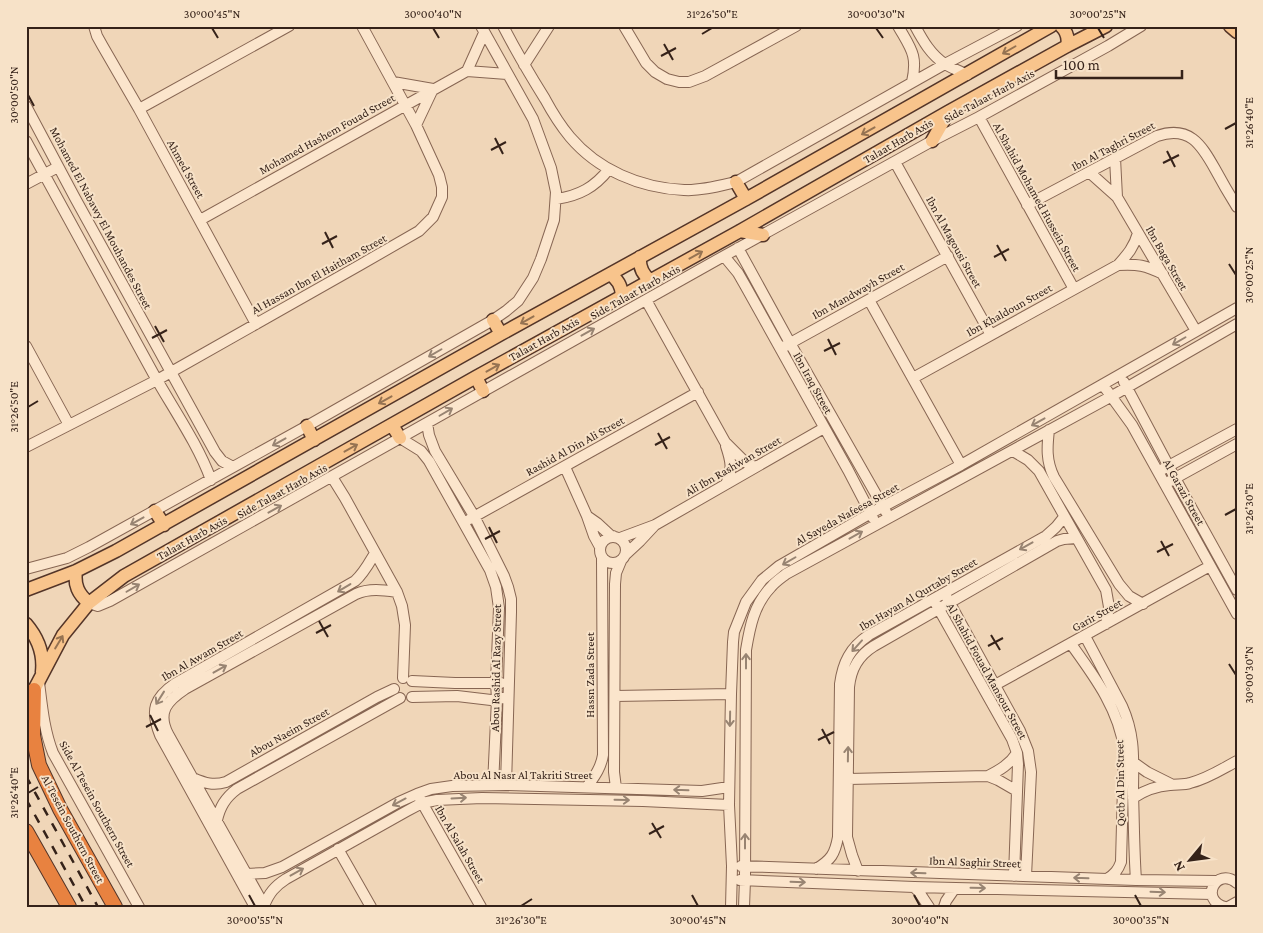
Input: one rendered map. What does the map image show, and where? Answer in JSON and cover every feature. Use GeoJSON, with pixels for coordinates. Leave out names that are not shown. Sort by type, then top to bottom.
{"type":"FeatureCollection","features":[{"type":"Feature","properties":{"kind":"highway","name":"Al Tesein Southern Street"},"geometry":{"type":"LineString","coordinates":[[35,686],[33,735],[39,765],[60,809],[115,907]]}},
{"type":"Feature","properties":{"kind":"highway"},"geometry":{"type":"LineString","coordinates":[[26,755],[40,777],[46,780]]}},
{"type":"Feature","properties":{"kind":"highway"},"geometry":{"type":"LineString","coordinates":[[26,831],[69,907]]}},
{"type":"Feature","properties":{"kind":"main road","name":"Talaat Harb Axis"},"geometry":{"type":"LineString","coordinates":[[26,590],[76,571],[164,525],[1052,26]]}},
{"type":"Feature","properties":{"kind":"main road"},"geometry":{"type":"LineString","coordinates":[[1061,26],[1068,35],[1067,46]]}},
{"type":"Feature","properties":{"kind":"main road","name":"Talaat Harb Axis"},"geometry":{"type":"LineString","coordinates":[[35,686],[63,636],[89,603],[146,563],[622,295],[740,231],[948,112],[1106,26]]}},
{"type":"Feature","properties":{"kind":"main road"},"geometry":{"type":"LineString","coordinates":[[1230,26],[1237,32]]}},
{"type":"Feature","properties":{"kind":"main road"},"geometry":{"type":"LineString","coordinates":[[932,141],[948,112]]}},
{"type":"Feature","properties":{"kind":"main road"},"geometry":{"type":"LineString","coordinates":[[736,182],[746,199]]}},
{"type":"Feature","properties":{"kind":"main road"},"geometry":{"type":"LineString","coordinates":[[740,231],[763,235]]}},
{"type":"Feature","properties":{"kind":"main road"},"geometry":{"type":"LineString","coordinates":[[640,258],[640,268],[650,280]]}},
{"type":"Feature","properties":{"kind":"main road"},"geometry":{"type":"LineString","coordinates":[[610,274],[618,281],[622,289],[622,295]]}},
{"type":"Feature","properties":{"kind":"main road"},"geometry":{"type":"LineString","coordinates":[[493,320],[501,334]]}},
{"type":"Feature","properties":{"kind":"main road"},"geometry":{"type":"LineString","coordinates":[[476,377],[483,391]]}},
{"type":"Feature","properties":{"kind":"main road"},"geometry":{"type":"LineString","coordinates":[[392,425],[400,438]]}},
{"type":"Feature","properties":{"kind":"main road"},"geometry":{"type":"LineString","coordinates":[[307,426],[314,440]]}},
{"type":"Feature","properties":{"kind":"main road"},"geometry":{"type":"LineString","coordinates":[[155,511],[164,525]]}},
{"type":"Feature","properties":{"kind":"main road"},"geometry":{"type":"LineString","coordinates":[[76,571],[76,586],[83,598],[89,603]]}},
{"type":"Feature","properties":{"kind":"main road","name":"Al Tesein Southern Street"},"geometry":{"type":"LineString","coordinates":[[26,624],[39,644],[42,660],[35,686]]}},
{"type":"Feature","properties":{"kind":"street","name":"Ahmed Street"},"geometry":{"type":"LineString","coordinates":[[94,26],[99,40],[139,108],[161,152],[256,324]]}},
{"type":"Feature","properties":{"kind":"street"},"geometry":{"type":"LineString","coordinates":[[139,108],[289,26]]}},
{"type":"Feature","properties":{"kind":"street","name":"Al Hassan Ibn El Haitham Street"},"geometry":{"type":"LineString","coordinates":[[26,447],[157,380],[418,232],[434,217],[442,197],[439,175],[416,125],[362,26]]}},
{"type":"Feature","properties":{"kind":"street"},"geometry":{"type":"LineString","coordinates":[[503,26],[558,121],[580,148],[597,162],[633,180],[653,186],[685,190],[736,182],[944,64],[1017,26]]}},
{"type":"Feature","properties":{"kind":"street"},"geometry":{"type":"LineString","coordinates":[[524,64],[549,26]]}},
{"type":"Feature","properties":{"kind":"street"},"geometry":{"type":"LineString","coordinates":[[624,26],[646,63],[655,72],[667,79],[679,82],[689,82],[705,76],[791,27]]}},
{"type":"Feature","properties":{"kind":"street"},"geometry":{"type":"LineString","coordinates":[[898,26],[915,60],[912,82]]}},
{"type":"Feature","properties":{"kind":"street"},"geometry":{"type":"LineString","coordinates":[[915,26],[929,50],[944,64],[967,75]]}},
{"type":"Feature","properties":{"kind":"street","name":"Side Talaat Harb Axis"},"geometry":{"type":"LineString","coordinates":[[89,603],[98,606],[110,601],[738,248],[1108,46],[1141,26]]}},
{"type":"Feature","properties":{"kind":"street"},"geometry":{"type":"LineString","coordinates":[[483,29],[467,71],[508,74]]}},
{"type":"Feature","properties":{"kind":"street"},"geometry":{"type":"LineString","coordinates":[[26,570],[67,558],[155,511],[493,320],[518,301],[533,278],[550,236],[554,220],[556,192],[551,168],[533,120],[483,29]]}},
{"type":"Feature","properties":{"kind":"street","name":"Mohamed Hashem Fouad Street"},"geometry":{"type":"LineString","coordinates":[[200,220],[467,71]]}},
{"type":"Feature","properties":{"kind":"street"},"geometry":{"type":"LineString","coordinates":[[393,82],[433,89],[416,125]]}},
{"type":"Feature","properties":{"kind":"street","name":"Mohamed El Nabawy El Mouhandes Street"},"geometry":{"type":"LineString","coordinates":[[26,106],[215,452],[222,461],[233,467]]}},
{"type":"Feature","properties":{"kind":"street","name":"Al Shahid Mohamed Hussein Street"},"geometry":{"type":"LineString","coordinates":[[979,117],[1074,289]]}},
{"type":"Feature","properties":{"kind":"street","name":"Ibn Al Taghri Street"},"geometry":{"type":"LineString","coordinates":[[1027,205],[1157,136],[1172,132],[1194,140],[1204,151],[1237,207]]}},
{"type":"Feature","properties":{"kind":"street"},"geometry":{"type":"LineString","coordinates":[[26,140],[196,448],[207,469],[210,480]]}},
{"type":"Feature","properties":{"kind":"street","name":"Ibn Baga Street"},"geometry":{"type":"LineString","coordinates":[[1115,158],[1118,197]]}},
{"type":"Feature","properties":{"kind":"street","name":"Ibn Al Magousi Street"},"geometry":{"type":"LineString","coordinates":[[896,162],[991,335]]}},
{"type":"Feature","properties":{"kind":"street"},"geometry":{"type":"LineString","coordinates":[[26,184],[58,167]]}},
{"type":"Feature","properties":{"kind":"street"},"geometry":{"type":"LineString","coordinates":[[556,199],[571,196],[595,185],[609,169]]}},
{"type":"Feature","properties":{"kind":"street","name":"Ibn Baga Street"},"geometry":{"type":"LineString","coordinates":[[1090,172],[1118,197],[1196,331]]}},
{"type":"Feature","properties":{"kind":"street","name":"Ibn Khaldoun Street"},"geometry":{"type":"LineString","coordinates":[[913,378],[1118,265],[1131,250],[1138,233]]}},
{"type":"Feature","properties":{"kind":"street","name":"Ibn Iraq Street"},"geometry":{"type":"LineString","coordinates":[[738,248],[889,517]]}},
{"type":"Feature","properties":{"kind":"street","name":"Ibn Iraq Street"},"geometry":{"type":"LineString","coordinates":[[724,256],[738,273],[876,524]]}},
{"type":"Feature","properties":{"kind":"street","name":"Ibn Mandwayh Street"},"geometry":{"type":"LineString","coordinates":[[780,349],[948,256]]}},
{"type":"Feature","properties":{"kind":"street"},"geometry":{"type":"LineString","coordinates":[[1118,265],[1130,264],[1148,267],[1162,274]]}},
{"type":"Feature","properties":{"kind":"street"},"geometry":{"type":"LineString","coordinates":[[646,300],[725,442],[731,469],[726,484]]}},
{"type":"Feature","properties":{"kind":"street"},"geometry":{"type":"LineString","coordinates":[[869,300],[961,465]]}},
{"type":"Feature","properties":{"kind":"street","name":"Al Sayeda Nafeesa Street"},"geometry":{"type":"LineString","coordinates":[[731,907],[732,866],[729,787],[734,632],[746,602],[755,588],[769,573],[779,566],[1237,308]]}},
{"type":"Feature","properties":{"kind":"street","name":"Al Sayeda Nafeesa Street"},"geometry":{"type":"LineString","coordinates":[[744,907],[746,650],[754,613],[771,586],[786,574],[1127,388],[1237,324]]}},
{"type":"Feature","properties":{"kind":"street"},"geometry":{"type":"LineString","coordinates":[[26,346],[69,425]]}},
{"type":"Feature","properties":{"kind":"street","name":"Al Garazi Street"},"geometry":{"type":"LineString","coordinates":[[1121,375],[1168,466],[1237,590]]}},
{"type":"Feature","properties":{"kind":"street","name":"Al Garazi Street"},"geometry":{"type":"LineString","coordinates":[[1103,385],[1132,424],[1237,614]]}},
{"type":"Feature","properties":{"kind":"street","name":"Rashid Al Din Ali Street"},"geometry":{"type":"LineString","coordinates":[[464,522],[698,392]]}},
{"type":"Feature","properties":{"kind":"street","name":"Abou Rashid Al Razy Street"},"geometry":{"type":"LineString","coordinates":[[427,423],[435,451],[474,516],[502,570],[508,587],[511,612],[506,784]]}},
{"type":"Feature","properties":{"kind":"street","name":"Ali Ibn Rashwan Street"},"geometry":{"type":"LineString","coordinates":[[617,537],[655,525],[824,428]]}},
{"type":"Feature","properties":{"kind":"street"},"geometry":{"type":"LineString","coordinates":[[1158,471],[1237,429]]}},
{"type":"Feature","properties":{"kind":"street"},"geometry":{"type":"LineString","coordinates":[[1050,430],[1047,451],[1050,469],[1054,477],[1119,584],[1129,596],[1143,604]]}},
{"type":"Feature","properties":{"kind":"street","name":"Abou Rashid Al Razy Street"},"geometry":{"type":"LineString","coordinates":[[400,438],[421,451],[429,461],[490,570],[498,595],[497,698],[493,785]]}},
{"type":"Feature","properties":{"kind":"street"},"geometry":{"type":"LineString","coordinates":[[725,442],[745,462],[756,467]]}},
{"type":"Feature","properties":{"kind":"street"},"geometry":{"type":"LineString","coordinates":[[1165,484],[1237,444]]}},
{"type":"Feature","properties":{"kind":"street"},"geometry":{"type":"LineString","coordinates":[[1013,451],[1028,460],[1039,471],[1106,590],[1109,607],[1106,624]]}},
{"type":"Feature","properties":{"kind":"street"},"geometry":{"type":"LineString","coordinates":[[565,467],[587,516],[590,528],[600,547],[602,558],[611,563],[618,562],[623,557],[626,545],[617,537],[611,536],[587,516]]}},
{"type":"Feature","properties":{"kind":"street"},"geometry":{"type":"LineString","coordinates":[[332,477],[397,592],[402,606],[405,625],[407,680],[415,689],[412,696]]}},
{"type":"Feature","properties":{"kind":"street","name":"Ibn Hayan Al Qurtaby Street"},"geometry":{"type":"LineString","coordinates":[[858,870],[843,837],[840,684],[845,662],[854,647],[861,641],[933,598],[1046,536],[1056,528],[1064,517]]}},
{"type":"Feature","properties":{"kind":"street","name":"Ali Ibn Rashwan Street"},"geometry":{"type":"LineString","coordinates":[[623,557],[655,525]]}},
{"type":"Feature","properties":{"kind":"street"},"geometry":{"type":"LineString","coordinates":[[600,547],[603,540],[609,537],[617,537]]}},
{"type":"Feature","properties":{"kind":"street","name":"Ibn Hayan Al Qurtaby Street"},"geometry":{"type":"LineString","coordinates":[[816,869],[831,858],[843,837],[848,779],[849,687],[853,668],[859,658],[867,650],[1057,541],[1076,538]]}},
{"type":"Feature","properties":{"kind":"street","name":"Ibn Al Awam Street"},"geometry":{"type":"LineString","coordinates":[[243,876],[216,820],[165,727],[163,719],[167,704],[172,698],[236,654],[355,581],[367,567],[375,552]]}},
{"type":"Feature","properties":{"kind":"street","name":"Hassn Zada Street"},"geometry":{"type":"LineString","coordinates":[[616,788],[614,772],[615,584],[616,573],[623,557]]}},
{"type":"Feature","properties":{"kind":"street","name":"Hassn Zada Street"},"geometry":{"type":"LineString","coordinates":[[587,787],[602,762],[603,755],[602,558]]}},
{"type":"Feature","properties":{"kind":"street","name":"Garir Street"},"geometry":{"type":"LineString","coordinates":[[995,685],[1210,566]]}},
{"type":"Feature","properties":{"kind":"street","name":"Ibn Al Awam Street"},"geometry":{"type":"LineString","coordinates":[[261,906],[160,735],[154,714],[157,701],[166,690],[176,683],[362,591],[397,592]]}},
{"type":"Feature","properties":{"kind":"street","name":"Al Shahid Fouad Mansour Street"},"geometry":{"type":"LineString","coordinates":[[944,593],[1025,741],[1030,762],[1031,780],[1026,876]]}},
{"type":"Feature","properties":{"kind":"street","name":"Al Shahid Fouad Mansour Street"},"geometry":{"type":"LineString","coordinates":[[933,598],[1010,734],[1017,753],[1018,780],[1014,876]]}},
{"type":"Feature","properties":{"kind":"street","name":"Qotb Al Din Street"},"geometry":{"type":"LineString","coordinates":[[1085,636],[1130,725],[1133,746],[1136,880]]}},
{"type":"Feature","properties":{"kind":"street","name":"Qotb Al Din Street"},"geometry":{"type":"LineString","coordinates":[[1071,644],[1098,684],[1115,715],[1124,749],[1121,862],[1114,875],[1107,879]]}},
{"type":"Feature","properties":{"kind":"street"},"geometry":{"type":"LineString","coordinates":[[508,697],[491,700],[457,696],[412,696],[406,699],[400,698],[394,689],[396,682],[407,680],[455,683],[509,683]]}},
{"type":"Feature","properties":{"kind":"street","name":"Side Al Tesein Southern Street"},"geometry":{"type":"LineString","coordinates":[[35,686],[53,754],[139,907]]}},
{"type":"Feature","properties":{"kind":"street","name":"Abou Naeim Street"},"geometry":{"type":"LineString","coordinates":[[193,778],[207,784],[226,782],[394,689]]}},
{"type":"Feature","properties":{"kind":"street"},"geometry":{"type":"LineString","coordinates":[[615,696],[731,694]]}},
{"type":"Feature","properties":{"kind":"street","name":"Abou Naeim Street"},"geometry":{"type":"LineString","coordinates":[[216,820],[223,802],[237,790],[400,698]]}},
{"type":"Feature","properties":{"kind":"street"},"geometry":{"type":"LineString","coordinates":[[988,776],[1005,766],[1017,753]]}},
{"type":"Feature","properties":{"kind":"street"},"geometry":{"type":"LineString","coordinates":[[1133,798],[1155,787],[1198,781],[1237,761]]}},
{"type":"Feature","properties":{"kind":"street"},"geometry":{"type":"LineString","coordinates":[[1133,762],[1147,772],[1172,784]]}},
{"type":"Feature","properties":{"kind":"street"},"geometry":{"type":"LineString","coordinates":[[848,779],[988,776],[1017,791]]}},
{"type":"Feature","properties":{"kind":"street"},"geometry":{"type":"LineString","coordinates":[[1018,780],[1031,780]]}},
{"type":"Feature","properties":{"kind":"street","name":"Abou Al Nasr Al Takriti Street"},"geometry":{"type":"LineString","coordinates":[[243,876],[282,867],[417,794],[431,789],[506,784],[702,791],[729,787]]}},
{"type":"Feature","properties":{"kind":"street","name":"Ibn Al Salah Street"},"geometry":{"type":"LineString","coordinates":[[417,794],[481,907]]}},
{"type":"Feature","properties":{"kind":"street","name":"Abou Al Nasr Al Takriti Street"},"geometry":{"type":"LineString","coordinates":[[261,906],[275,886],[422,803],[448,799],[482,798],[643,801],[729,805]]}},
{"type":"Feature","properties":{"kind":"street"},"geometry":{"type":"LineString","coordinates":[[338,849],[371,907]]}},
{"type":"Feature","properties":{"kind":"street","name":"Ibn Al Saghir Street"},"geometry":{"type":"LineString","coordinates":[[732,866],[1136,880],[1217,881],[1234,878]]}},
{"type":"Feature","properties":{"kind":"street","name":"Ibn Al Saghir Street"},"geometry":{"type":"LineString","coordinates":[[732,880],[914,887],[1212,894]]}},
{"type":"Feature","properties":{"kind":"street"},"geometry":{"type":"LineString","coordinates":[[1217,881],[1212,894],[1214,900],[1223,906],[1237,902],[1236,907]]}},
{"type":"Feature","properties":{"kind":"street"},"geometry":{"type":"LineString","coordinates":[[914,887],[929,907]]}},
{"type":"Feature","properties":{"kind":"street"},"geometry":{"type":"LineString","coordinates":[[944,907],[955,888]]}},
{"type":"Feature","properties":{"kind":"railway"},"geometry":{"type":"LineString","coordinates":[[26,776],[98,907]]}},
{"type":"Feature","properties":{"kind":"railway"},"geometry":{"type":"LineString","coordinates":[[26,799],[86,907]]}}]}
